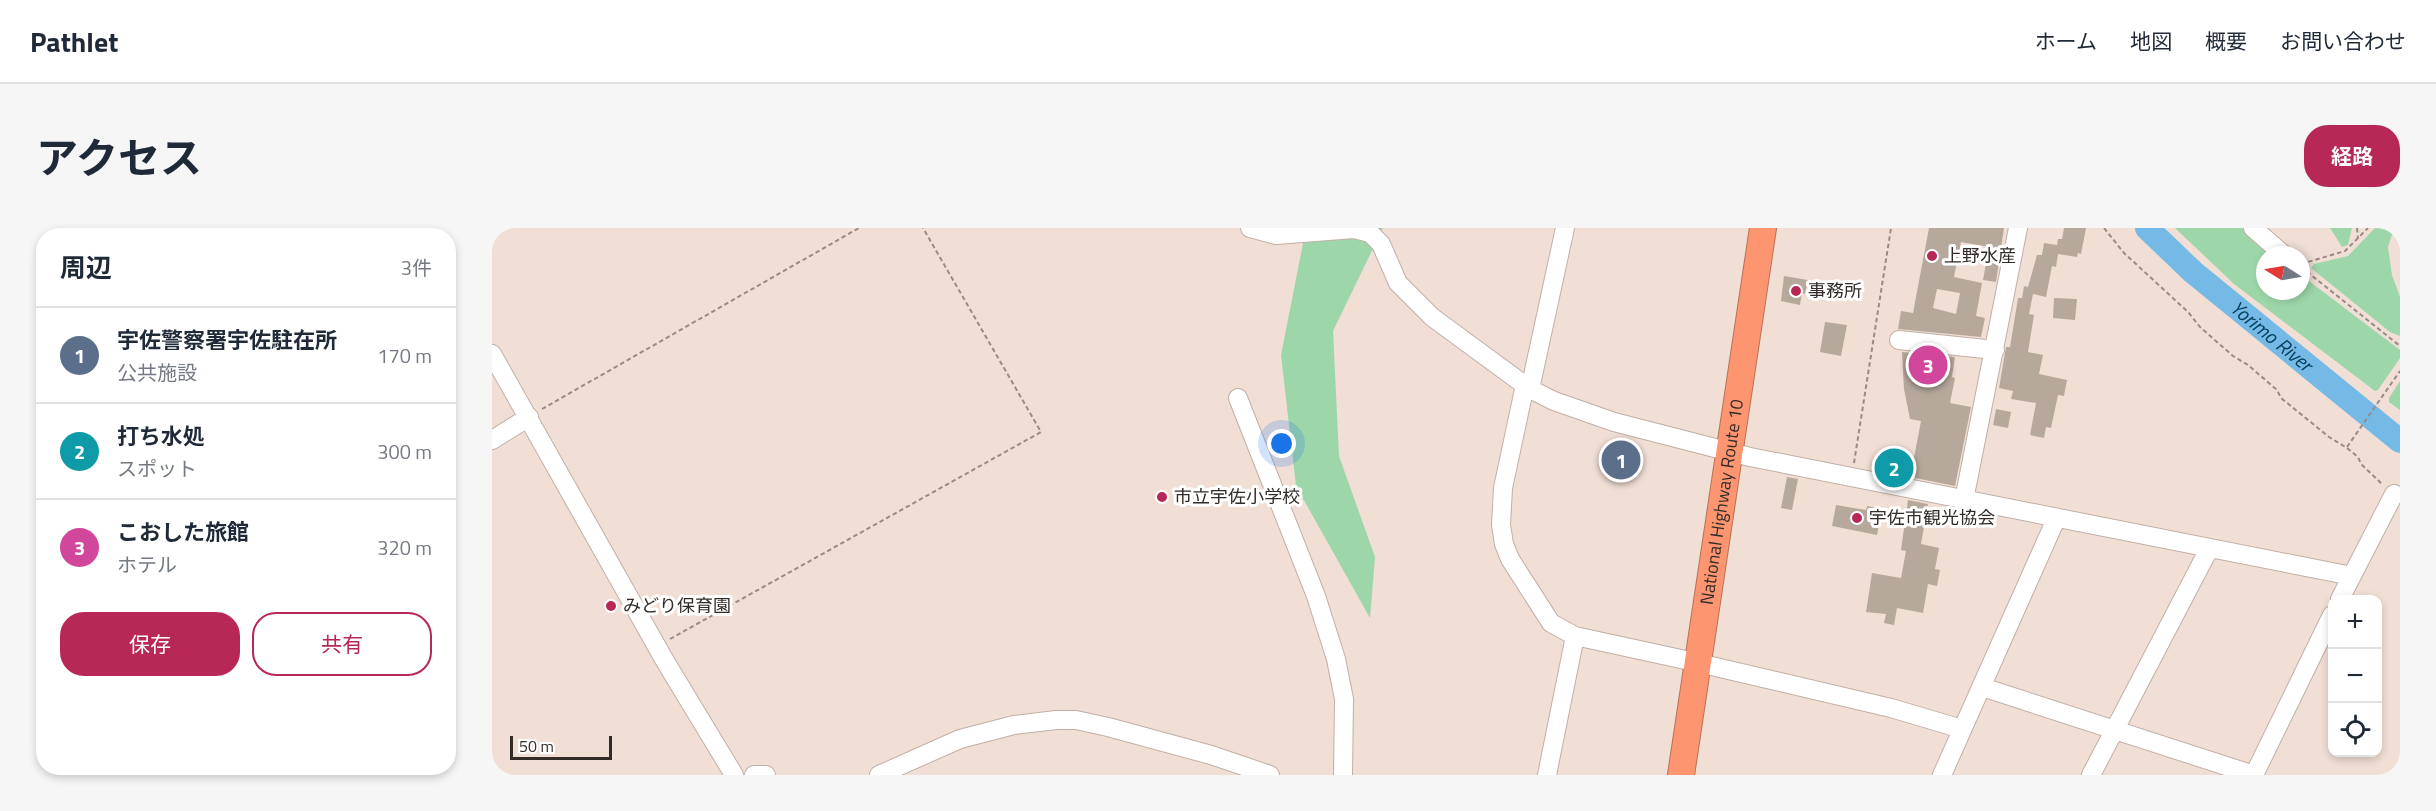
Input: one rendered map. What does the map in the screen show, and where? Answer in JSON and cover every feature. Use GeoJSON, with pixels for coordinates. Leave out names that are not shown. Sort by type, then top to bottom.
{"type":"FeatureCollection","features":[{"type":"Feature","properties":{"kind":"highway","name":"National Highway Route 10"},"geometry":{"type":"LineString","coordinates":[[1681,775],[1763,228]]}},
{"type":"Feature","properties":{"kind":"street"},"geometry":{"type":"LineString","coordinates":[[1250,228],[1276,236],[1354,229],[1370,233],[1381,244],[1394,276],[1402,288],[1432,317],[1527,387],[1554,401],[1614,422],[1729,453],[2352,576]]}},
{"type":"Feature","properties":{"kind":"street"},"geometry":{"type":"LineString","coordinates":[[1565,228],[1503,488],[1501,525],[1504,544],[1510,559],[1542,612],[1561,630],[1575,636],[1698,662],[1890,708],[1962,729]]}},
{"type":"Feature","properties":{"kind":"street"},"geometry":{"type":"LineString","coordinates":[[1964,500],[2018,228]]}},
{"type":"Feature","properties":{"kind":"street"},"geometry":{"type":"LineString","coordinates":[[2253,228],[2274,246]]}},
{"type":"Feature","properties":{"kind":"street"},"geometry":{"type":"LineString","coordinates":[[1899,340],[1995,350]]}},
{"type":"Feature","properties":{"kind":"street"},"geometry":{"type":"LineString","coordinates":[[492,354],[657,646],[734,775]]}},
{"type":"Feature","properties":{"kind":"street"},"geometry":{"type":"LineString","coordinates":[[1238,398],[1316,596],[1336,658],[1344,699],[1343,775]]}},
{"type":"Feature","properties":{"kind":"street"},"geometry":{"type":"LineString","coordinates":[[492,440],[529,417]]}},
{"type":"Feature","properties":{"kind":"street"},"geometry":{"type":"LineString","coordinates":[[2342,595],[2394,494]]}},
{"type":"Feature","properties":{"kind":"street"},"geometry":{"type":"LineString","coordinates":[[1942,775],[2056,519]]}},
{"type":"Feature","properties":{"kind":"street"},"geometry":{"type":"LineString","coordinates":[[2091,775],[2209,549]]}},
{"type":"Feature","properties":{"kind":"street"},"geometry":{"type":"LineString","coordinates":[[1982,687],[2253,775],[2328,623]]}},
{"type":"Feature","properties":{"kind":"street"},"geometry":{"type":"LineString","coordinates":[[1547,775],[1575,636]]}},
{"type":"Feature","properties":{"kind":"street"},"geometry":{"type":"LineString","coordinates":[[879,775],[960,739],[1014,725],[1056,720],[1076,720],[1108,727],[1210,755],[1270,775]]}},
{"type":"Feature","properties":{"kind":"street"},"geometry":{"type":"LineString","coordinates":[[754,775],[766,775]]}},
{"type":"Feature","properties":{"kind":"path"},"geometry":{"type":"LineString","coordinates":[[529,417],[860,228]]}},
{"type":"Feature","properties":{"kind":"path"},"geometry":{"type":"LineString","coordinates":[[657,646],[1041,432],[923,228]]}},
{"type":"Feature","properties":{"kind":"path"},"geometry":{"type":"LineString","coordinates":[[1851,477],[1891,228]]}},
{"type":"Feature","properties":{"kind":"path"},"geometry":{"type":"LineString","coordinates":[[2104,228],[2124,253],[2188,312],[2200,327],[2277,390],[2281,398],[2358,457],[2361,464],[2394,494]]}},
{"type":"Feature","properties":{"kind":"path"},"geometry":{"type":"LineString","coordinates":[[2357,228],[2358,239]]}},
{"type":"Feature","properties":{"kind":"path"},"geometry":{"type":"LineString","coordinates":[[2310,262],[2345,251],[2368,228]]}},
{"type":"Feature","properties":{"kind":"path"},"geometry":{"type":"LineString","coordinates":[[2310,272],[2400,346]]}},
{"type":"Feature","properties":{"kind":"path"},"geometry":{"type":"LineString","coordinates":[[2347,448],[2400,371]]}},
{"type":"Feature","properties":{"kind":"green space"},"geometry":{"type":"Polygon","coordinates":[[[1306,228],[1383,228],[1333,331],[1339,456],[1375,557],[1370,618],[1296,486],[1281,355],[1306,228]]]}},
{"type":"Feature","properties":{"kind":"green space"},"geometry":{"type":"Polygon","coordinates":[[[2175,228],[2247,228],[2266,246],[2256,246],[2256,300],[2310,300],[2310,282],[2400,350],[2400,358],[2375,391],[2234,284],[2175,228]]]}},
{"type":"Feature","properties":{"kind":"green space"},"geometry":{"type":"Polygon","coordinates":[[[2330,228],[2352,228],[2348,245],[2342,247],[2330,228]]]}},
{"type":"Feature","properties":{"kind":"green space"},"geometry":{"type":"Polygon","coordinates":[[[2375,228],[2394,228],[2388,247],[2392,275],[2400,297],[2400,336],[2390,332],[2311,268],[2314,264],[2348,256],[2375,228]]]}},
{"type":"Feature","properties":{"kind":"green space"},"geometry":{"type":"Polygon","coordinates":[[[2400,381],[2400,410],[2389,402],[2389,398],[2400,381]]]}},
{"type":"Feature","properties":{"kind":"building"},"geometry":{"type":"Polygon","coordinates":[[[1929,228],[2004,228],[1996,282],[1983,280],[1989,247],[1961,242],[1954,277],[1982,283],[1976,316],[1985,318],[1981,337],[1898,329],[1901,311],[1913,313],[1929,228]],[[1937,289],[1933,308],[1956,314],[1960,293],[1937,289]]]}},
{"type":"Feature","properties":{"kind":"building"},"geometry":{"type":"Polygon","coordinates":[[[2064,228],[2086,228],[2081,254],[2078,253],[2077,257],[2058,254],[2056,267],[2052,266],[2046,297],[2033,294],[2029,314],[2034,315],[2028,352],[2043,355],[2039,374],[2067,380],[2064,396],[2058,395],[2051,428],[2046,427],[2044,438],[2030,435],[2036,403],[2011,399],[2013,391],[1999,388],[2006,347],[2010,347],[2018,298],[2022,298],[2024,286],[2028,287],[2037,255],[2042,255],[2044,243],[2057,245],[2058,239],[2062,239],[2064,228]]]}},
{"type":"Feature","properties":{"kind":"building","name":"事務所"},"geometry":{"type":"Polygon","coordinates":[[[1784,276],[1808,280],[1800,305],[1781,301],[1784,276]]]}},
{"type":"Feature","properties":{"kind":"building"},"geometry":{"type":"Polygon","coordinates":[[[2054,298],[2077,299],[2075,320],[2053,318],[2054,298]]]}},
{"type":"Feature","properties":{"kind":"building"},"geometry":{"type":"Polygon","coordinates":[[[1825,322],[1847,325],[1841,356],[1820,352],[1825,322]]]}},
{"type":"Feature","properties":{"kind":"building"},"geometry":{"type":"Polygon","coordinates":[[[1902,352],[1955,357],[1952,377],[1955,378],[1950,403],[1971,407],[1955,486],[1885,472],[1888,459],[1913,463],[1921,421],[1910,419],[1904,389],[1902,352]]]}},
{"type":"Feature","properties":{"kind":"building"},"geometry":{"type":"Polygon","coordinates":[[[1996,409],[2011,412],[2008,428],[1993,425],[1996,409]]]}},
{"type":"Feature","properties":{"kind":"building"},"geometry":{"type":"Polygon","coordinates":[[[1787,477],[1798,479],[1792,510],[1781,508],[1787,477]]]}},
{"type":"Feature","properties":{"kind":"building"},"geometry":{"type":"Polygon","coordinates":[[[1908,500],[1928,504],[1921,544],[1939,548],[1935,569],[1940,570],[1937,586],[1928,584],[1923,613],[1897,608],[1894,625],[1884,623],[1886,614],[1866,612],[1872,573],[1901,578],[1906,551],[1901,550],[1908,500]]]}},
{"type":"Feature","properties":{"kind":"building","name":"宇佐市観光協会"},"geometry":{"type":"Polygon","coordinates":[[[1836,505],[1866,510],[1867,506],[1882,509],[1877,535],[1832,526],[1836,505]]]}},
{"type":"Feature","properties":{"kind":"waterway","name":"Yorimo River"},"geometry":{"type":"LineString","coordinates":[[2147,228],[2193,272],[2400,441]]}},
{"type":"Feature","properties":{"kind":"place","name":"上野水産"},"geometry":{"type":"Point","coordinates":[1932,256]}},
{"type":"Feature","properties":{"kind":"place","name":"事務所"},"geometry":{"type":"Point","coordinates":[1796,291]}},
{"type":"Feature","properties":{"kind":"place","name":"こおした旅館"},"geometry":{"type":"Point","coordinates":[1928,365]}},
{"type":"Feature","properties":{"kind":"place","name":"宇佐警察署宇佐駐在所"},"geometry":{"type":"Point","coordinates":[1621,460]}},
{"type":"Feature","properties":{"kind":"place","name":"打ち水処"},"geometry":{"type":"Point","coordinates":[1894,468]}},
{"type":"Feature","properties":{"kind":"place","name":"市立宇佐小学校"},"geometry":{"type":"Point","coordinates":[1162,497]}},
{"type":"Feature","properties":{"kind":"place","name":"宇佐市観光協会"},"geometry":{"type":"Point","coordinates":[1857,518]}},
{"type":"Feature","properties":{"kind":"place","name":"みどり保育園"},"geometry":{"type":"Point","coordinates":[611,606]}}]}
